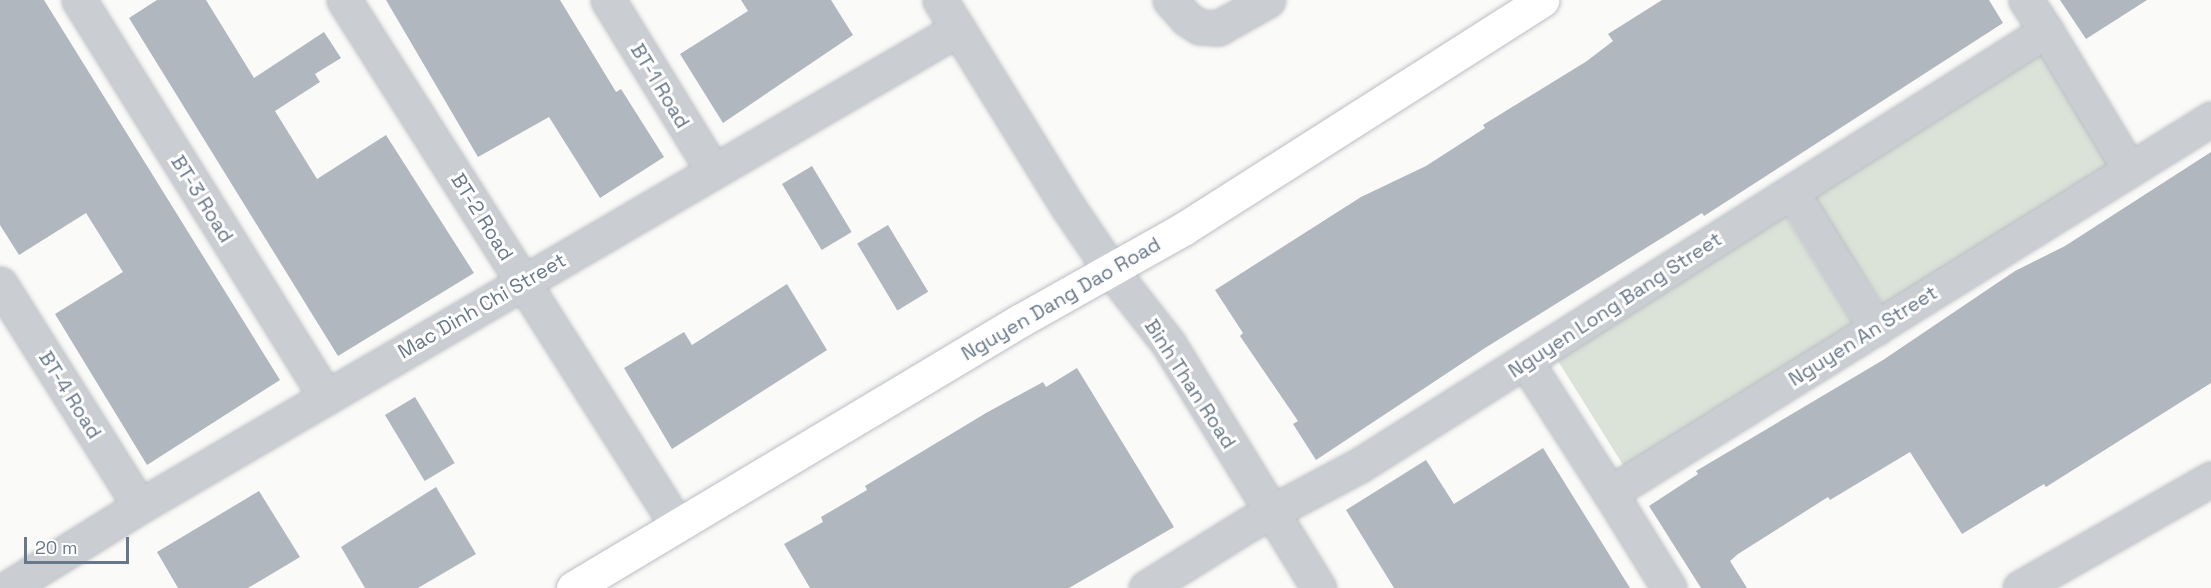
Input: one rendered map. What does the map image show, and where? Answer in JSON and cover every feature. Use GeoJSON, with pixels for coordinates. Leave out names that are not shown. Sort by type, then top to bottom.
{"type":"FeatureCollection","features":[{"type":"Feature","properties":{"kind":"main road","name":"Nguyen Dang Dao Road"},"geometry":{"type":"LineString","coordinates":[[573,588],[1110,269],[1183,229],[1542,0]]}},
{"type":"Feature","properties":{"kind":"street","name":"BT-3 Road"},"geometry":{"type":"LineString","coordinates":[[79,0],[326,397]]}},
{"type":"Feature","properties":{"kind":"street","name":"BT-2 Road"},"geometry":{"type":"LineString","coordinates":[[344,0],[677,525]]}},
{"type":"Feature","properties":{"kind":"street","name":"BT-1 Road"},"geometry":{"type":"LineString","coordinates":[[608,0],[712,171]]}},
{"type":"Feature","properties":{"kind":"street","name":"Binh Than Road"},"geometry":{"type":"LineString","coordinates":[[940,0],[1110,269],[1168,343],[1271,514],[1319,588]]}},
{"type":"Feature","properties":{"kind":"street"},"geometry":{"type":"LineString","coordinates":[[1170,0],[1187,19],[1200,27],[1218,28],[1268,0]]}},
{"type":"Feature","properties":{"kind":"street"},"geometry":{"type":"LineString","coordinates":[[2026,0],[2130,170]]}},
{"type":"Feature","properties":{"kind":"street","name":"Mac Dinh Chi Street"},"geometry":{"type":"LineString","coordinates":[[8,588],[140,506],[522,281],[958,29]]}},
{"type":"Feature","properties":{"kind":"street","name":"Nguyen Long Bang Street"},"geometry":{"type":"LineString","coordinates":[[1146,588],[1271,514],[1337,479],[1526,362],[2046,31]]}},
{"type":"Feature","properties":{"kind":"street","name":"Nguyen An Street"},"geometry":{"type":"LineString","coordinates":[[1610,494],[2211,119]]}},
{"type":"Feature","properties":{"kind":"street"},"geometry":{"type":"LineString","coordinates":[[1792,192],[1876,328]]}},
{"type":"Feature","properties":{"kind":"street","name":"BT-4 Road"},"geometry":{"type":"LineString","coordinates":[[0,284],[140,506]]}},
{"type":"Feature","properties":{"kind":"street"},"geometry":{"type":"LineString","coordinates":[[1526,362],[1669,588]]}},
{"type":"Feature","properties":{"kind":"street"},"geometry":{"type":"LineString","coordinates":[[2020,588],[2211,479]]}},
{"type":"Feature","properties":{"kind":"shaded area"},"geometry":{"type":"Polygon","coordinates":[[[2037,48],[2112,164],[1887,310],[1811,195],[2037,48]]]}},
{"type":"Feature","properties":{"kind":"shaded area"},"geometry":{"type":"Polygon","coordinates":[[[1782,210],[1855,327],[1626,470],[1553,353],[1782,210]]]}},
{"type":"Feature","properties":{"kind":"building"},"geometry":{"type":"Polygon","coordinates":[[[0,0],[44,0],[280,380],[147,465],[55,314],[123,272],[86,213],[19,255],[0,225],[0,0]]]}},
{"type":"Feature","properties":{"kind":"building"},"geometry":{"type":"Polygon","coordinates":[[[157,0],[206,0],[254,78],[324,32],[341,58],[315,74],[320,82],[275,111],[317,179],[386,135],[474,273],[338,356],[129,18],[157,0]]]}},
{"type":"Feature","properties":{"kind":"building"},"geometry":{"type":"Polygon","coordinates":[[[386,0],[560,0],[616,92],[621,89],[664,157],[600,198],[549,117],[478,157],[386,0]]]}},
{"type":"Feature","properties":{"kind":"building"},"geometry":{"type":"Polygon","coordinates":[[[741,0],[831,0],[853,35],[723,123],[680,54],[748,11],[741,0]]]}},
{"type":"Feature","properties":{"kind":"building"},"geometry":{"type":"Polygon","coordinates":[[[1662,0],[1989,0],[2003,23],[1704,216],[1702,213],[1485,348],[1316,460],[1293,424],[1298,421],[1240,336],[1243,333],[1215,290],[1361,197],[1426,166],[1485,128],[1483,125],[1587,61],[1613,41],[1608,34],[1662,0]]]}},
{"type":"Feature","properties":{"kind":"building"},"geometry":{"type":"Polygon","coordinates":[[[2060,0],[2147,0],[2086,39],[2060,0]]]}},
{"type":"Feature","properties":{"kind":"building"},"geometry":{"type":"Polygon","coordinates":[[[2211,152],[2211,383],[2046,487],[2044,484],[1962,534],[1910,452],[1830,500],[1828,497],[1738,554],[1730,561],[1747,588],[1701,588],[1649,506],[1698,474],[1696,471],[1883,360],[2015,271],[2065,246],[2211,152]]]}},
{"type":"Feature","properties":{"kind":"building"},"geometry":{"type":"Polygon","coordinates":[[[812,166],[852,232],[822,250],[782,184],[812,166]]]}},
{"type":"Feature","properties":{"kind":"building"},"geometry":{"type":"Polygon","coordinates":[[[888,225],[928,292],[897,310],[857,244],[888,225]]]}},
{"type":"Feature","properties":{"kind":"building"},"geometry":{"type":"Polygon","coordinates":[[[787,284],[827,350],[672,449],[624,368],[684,332],[692,345],[787,284]]]}},
{"type":"Feature","properties":{"kind":"building"},"geometry":{"type":"Polygon","coordinates":[[[1077,368],[1174,527],[1069,588],[810,588],[784,544],[823,522],[821,517],[867,490],[865,486],[986,413],[1043,382],[1046,387],[1077,368]]]}},
{"type":"Feature","properties":{"kind":"building"},"geometry":{"type":"Polygon","coordinates":[[[415,397],[455,463],[425,481],[385,415],[415,397]]]}},
{"type":"Feature","properties":{"kind":"building"},"geometry":{"type":"Polygon","coordinates":[[[1543,448],[1630,588],[1394,588],[1346,510],[1426,460],[1454,504],[1543,448]]]}},
{"type":"Feature","properties":{"kind":"building"},"geometry":{"type":"Polygon","coordinates":[[[436,487],[476,554],[418,588],[365,588],[341,547],[436,487]]]}},
{"type":"Feature","properties":{"kind":"building"},"geometry":{"type":"Polygon","coordinates":[[[259,491],[300,557],[248,588],[178,588],[157,552],[259,491]]]}}]}
